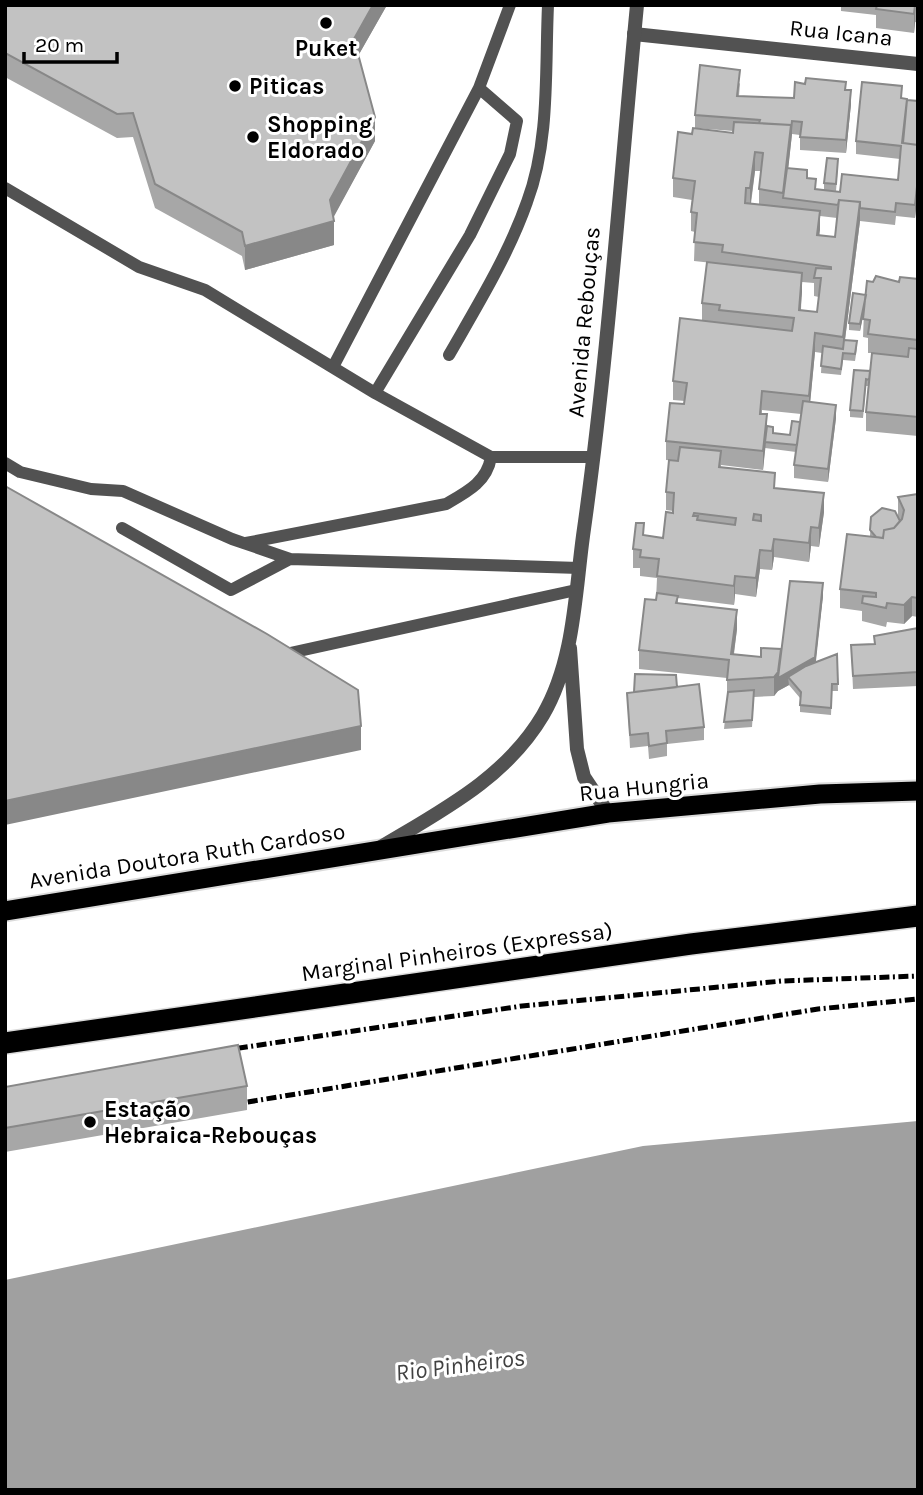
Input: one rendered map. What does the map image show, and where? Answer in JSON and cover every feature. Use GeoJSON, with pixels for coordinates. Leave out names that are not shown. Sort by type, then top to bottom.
{"type":"FeatureCollection","features":[{"type":"Feature","properties":{"kind":"highway","name":"Rua Hungria"},"geometry":{"type":"LineString","coordinates":[[377,849],[608,813],[820,794],[918,791]]}},
{"type":"Feature","properties":{"kind":"highway","name":"Avenida Doutora Ruth Cardoso"},"geometry":{"type":"LineString","coordinates":[[5,911],[377,849]]}},
{"type":"Feature","properties":{"kind":"highway","name":"Marginal Pinheiros (Expressa)"},"geometry":{"type":"LineString","coordinates":[[5,1043],[691,944],[918,916]]}},
{"type":"Feature","properties":{"kind":"street","name":"Avenida Rebouças"},"geometry":{"type":"LineString","coordinates":[[608,813],[584,777],[577,749],[570,642],[594,457],[637,5]]}},
{"type":"Feature","properties":{"kind":"street","name":"Rua Icana"},"geometry":{"type":"LineString","coordinates":[[634,34],[918,64]]}},
{"type":"Feature","properties":{"kind":"street","name":"Avenida Rebouças"},"geometry":{"type":"LineString","coordinates":[[377,849],[469,794],[498,770],[544,714],[570,642]]}},
{"type":"Feature","properties":{"kind":"lane"},"geometry":{"type":"LineString","coordinates":[[332,367],[479,88],[510,5]]}},
{"type":"Feature","properties":{"kind":"lane"},"geometry":{"type":"LineString","coordinates":[[449,355],[505,255],[528,201],[540,149],[548,5]]}},
{"type":"Feature","properties":{"kind":"lane"},"geometry":{"type":"LineString","coordinates":[[375,393],[470,234],[510,154],[517,121],[479,88]]}},
{"type":"Feature","properties":{"kind":"lane"},"geometry":{"type":"LineString","coordinates":[[5,188],[139,267],[205,290],[375,393],[491,457],[594,457]]}},
{"type":"Feature","properties":{"kind":"lane"},"geometry":{"type":"LineString","coordinates":[[244,543],[446,504],[470,491],[489,472],[491,457]]}},
{"type":"Feature","properties":{"kind":"lane"},"geometry":{"type":"LineString","coordinates":[[5,463],[20,472],[91,489],[123,491],[244,543],[290,559],[579,568]]}},
{"type":"Feature","properties":{"kind":"lane"},"geometry":{"type":"LineString","coordinates":[[122,528],[231,590],[290,559]]}},
{"type":"Feature","properties":{"kind":"lane"},"geometry":{"type":"LineString","coordinates":[[267,658],[576,590]]}},
{"type":"Feature","properties":{"kind":"water","name":"Rio Pinheiros"},"geometry":{"type":"Polygon","coordinates":[[[918,1121],[918,1490],[5,1490],[5,1280],[643,1146],[918,1121]]]}},
{"type":"Feature","properties":{"kind":"building","name":"Shopping Eldorado"},"geometry":{"type":"Polygon","coordinates":[[[5,5],[373,5],[354,39],[375,117],[330,200],[334,221],[245,246],[242,232],[155,184],[133,113],[117,114],[5,53],[5,5]]]}},
{"type":"Feature","properties":{"kind":"building"},"geometry":{"type":"Polygon","coordinates":[[[877,5],[915,5],[914,14],[876,9],[877,5]]]}},
{"type":"Feature","properties":{"kind":"building"},"geometry":{"type":"Polygon","coordinates":[[[700,65],[740,70],[737,96],[794,98],[795,82],[805,84],[806,78],[846,82],[845,90],[851,90],[846,140],[800,137],[802,122],[792,121],[791,131],[791,125],[695,115],[700,65]]]}},
{"type":"Feature","properties":{"kind":"building"},"geometry":{"type":"Polygon","coordinates":[[[862,82],[902,86],[901,98],[907,99],[902,143],[918,145],[915,205],[896,203],[895,212],[860,208],[860,202],[839,200],[838,205],[783,198],[787,168],[807,170],[807,178],[816,179],[815,189],[840,192],[842,174],[898,180],[901,146],[856,141],[862,82]]]}},
{"type":"Feature","properties":{"kind":"building"},"geometry":{"type":"Polygon","coordinates":[[[907,100],[918,101],[918,145],[903,143],[907,100]]]}},
{"type":"Feature","properties":{"kind":"building"},"geometry":{"type":"Polygon","coordinates":[[[734,122],[791,125],[783,193],[759,189],[763,153],[755,152],[745,203],[820,211],[817,235],[835,237],[839,200],[860,202],[843,337],[815,333],[809,396],[762,391],[760,414],[767,414],[763,451],[666,441],[670,403],[684,404],[687,383],[673,381],[680,318],[792,331],[794,318],[719,310],[720,305],[702,303],[707,262],[802,273],[799,310],[817,312],[821,278],[814,278],[816,268],[831,269],[722,252],[723,245],[694,242],[697,213],[691,212],[695,181],[673,178],[678,132],[692,134],[693,128],[733,133],[734,122]]]}},
{"type":"Feature","properties":{"kind":"building"},"geometry":{"type":"Polygon","coordinates":[[[827,158],[838,159],[836,184],[824,183],[827,158]]]}},
{"type":"Feature","properties":{"kind":"building"},"geometry":{"type":"Polygon","coordinates":[[[876,276],[899,282],[900,277],[918,279],[918,340],[868,334],[870,320],[863,319],[867,281],[873,282],[876,276]]]}},
{"type":"Feature","properties":{"kind":"building"},"geometry":{"type":"Polygon","coordinates":[[[853,293],[866,295],[860,324],[849,323],[853,293]]]}},
{"type":"Feature","properties":{"kind":"building"},"geometry":{"type":"Polygon","coordinates":[[[844,340],[857,341],[855,354],[843,353],[841,369],[821,366],[823,346],[843,349],[844,340]]]}},
{"type":"Feature","properties":{"kind":"building"},"geometry":{"type":"Polygon","coordinates":[[[918,343],[918,417],[866,412],[872,353],[908,357],[909,348],[917,349],[918,343]]]}},
{"type":"Feature","properties":{"kind":"building"},"geometry":{"type":"Polygon","coordinates":[[[854,370],[870,371],[869,380],[866,379],[863,411],[850,410],[854,370]]]}},
{"type":"Feature","properties":{"kind":"building"},"geometry":{"type":"Polygon","coordinates":[[[803,401],[836,405],[828,469],[794,465],[803,401]]]}},
{"type":"Feature","properties":{"kind":"building"},"geometry":{"type":"Polygon","coordinates":[[[792,421],[800,422],[797,445],[765,442],[767,426],[773,427],[773,433],[790,435],[792,421]]]}},
{"type":"Feature","properties":{"kind":"building"},"geometry":{"type":"Polygon","coordinates":[[[680,447],[721,451],[719,467],[775,473],[774,488],[824,493],[819,528],[811,527],[809,543],[774,539],[772,551],[760,550],[756,578],[735,576],[734,586],[657,576],[659,559],[640,557],[641,550],[633,549],[636,523],[644,523],[643,535],[663,538],[666,512],[673,513],[674,493],[666,492],[669,460],[678,461],[680,447]],[[694,513],[693,516],[698,516],[697,520],[735,525],[736,518],[694,513]],[[754,514],[753,520],[761,521],[761,515],[754,514]]]}},
{"type":"Feature","properties":{"kind":"building"},"geometry":{"type":"Polygon","coordinates":[[[5,486],[267,634],[358,690],[361,726],[5,801],[5,486]]]}},
{"type":"Feature","properties":{"kind":"building"},"geometry":{"type":"Polygon","coordinates":[[[918,494],[918,598],[912,597],[904,605],[887,603],[886,608],[862,603],[863,596],[876,597],[876,593],[840,589],[847,534],[883,538],[884,530],[894,528],[902,519],[904,510],[898,497],[918,494]]]}},
{"type":"Feature","properties":{"kind":"building"},"geometry":{"type":"Polygon","coordinates":[[[882,508],[895,511],[900,521],[894,528],[884,530],[883,538],[876,537],[870,530],[871,517],[882,508]]]}},
{"type":"Feature","properties":{"kind":"building"},"geometry":{"type":"Polygon","coordinates":[[[790,581],[823,583],[815,657],[778,678],[790,581]]]}},
{"type":"Feature","properties":{"kind":"building"},"geometry":{"type":"Polygon","coordinates":[[[657,593],[678,596],[676,603],[737,610],[731,654],[761,657],[761,648],[781,649],[778,672],[774,677],[727,680],[729,660],[639,650],[645,599],[656,600],[657,593]]]}},
{"type":"Feature","properties":{"kind":"building"},"geometry":{"type":"Polygon","coordinates":[[[918,628],[918,672],[853,676],[851,645],[875,644],[874,636],[918,628]]]}},
{"type":"Feature","properties":{"kind":"building"},"geometry":{"type":"Polygon","coordinates":[[[837,654],[838,684],[832,684],[831,708],[800,705],[801,692],[788,677],[806,666],[837,654]]]}},
{"type":"Feature","properties":{"kind":"building"},"geometry":{"type":"Polygon","coordinates":[[[635,674],[676,675],[677,687],[634,692],[635,674]]]}},
{"type":"Feature","properties":{"kind":"building"},"geometry":{"type":"Polygon","coordinates":[[[699,684],[704,727],[666,731],[667,743],[649,746],[648,733],[630,735],[627,693],[699,684]]]}},
{"type":"Feature","properties":{"kind":"building"},"geometry":{"type":"Polygon","coordinates":[[[754,690],[752,720],[724,722],[728,692],[754,690]]]}},
{"type":"Feature","properties":{"kind":"building"},"geometry":{"type":"Polygon","coordinates":[[[238,1045],[247,1086],[5,1128],[5,1087],[238,1045]]]}},
{"type":"Feature","properties":{"kind":"railway"},"geometry":{"type":"LineString","coordinates":[[219,1051],[522,1006],[782,981],[918,976]]}},
{"type":"Feature","properties":{"kind":"railway"},"geometry":{"type":"LineString","coordinates":[[229,1105],[818,1009],[918,999]]}},
{"type":"Feature","properties":{"kind":"place","name":"Puket"},"geometry":{"type":"Point","coordinates":[326,23]}},
{"type":"Feature","properties":{"kind":"place","name":"Piticas"},"geometry":{"type":"Point","coordinates":[235,86]}},
{"type":"Feature","properties":{"kind":"place","name":"Shopping Eldorado"},"geometry":{"type":"Point","coordinates":[253,137]}},
{"type":"Feature","properties":{"kind":"place","name":"Estação Hebraica-Rebouças"},"geometry":{"type":"Point","coordinates":[90,1122]}}]}
